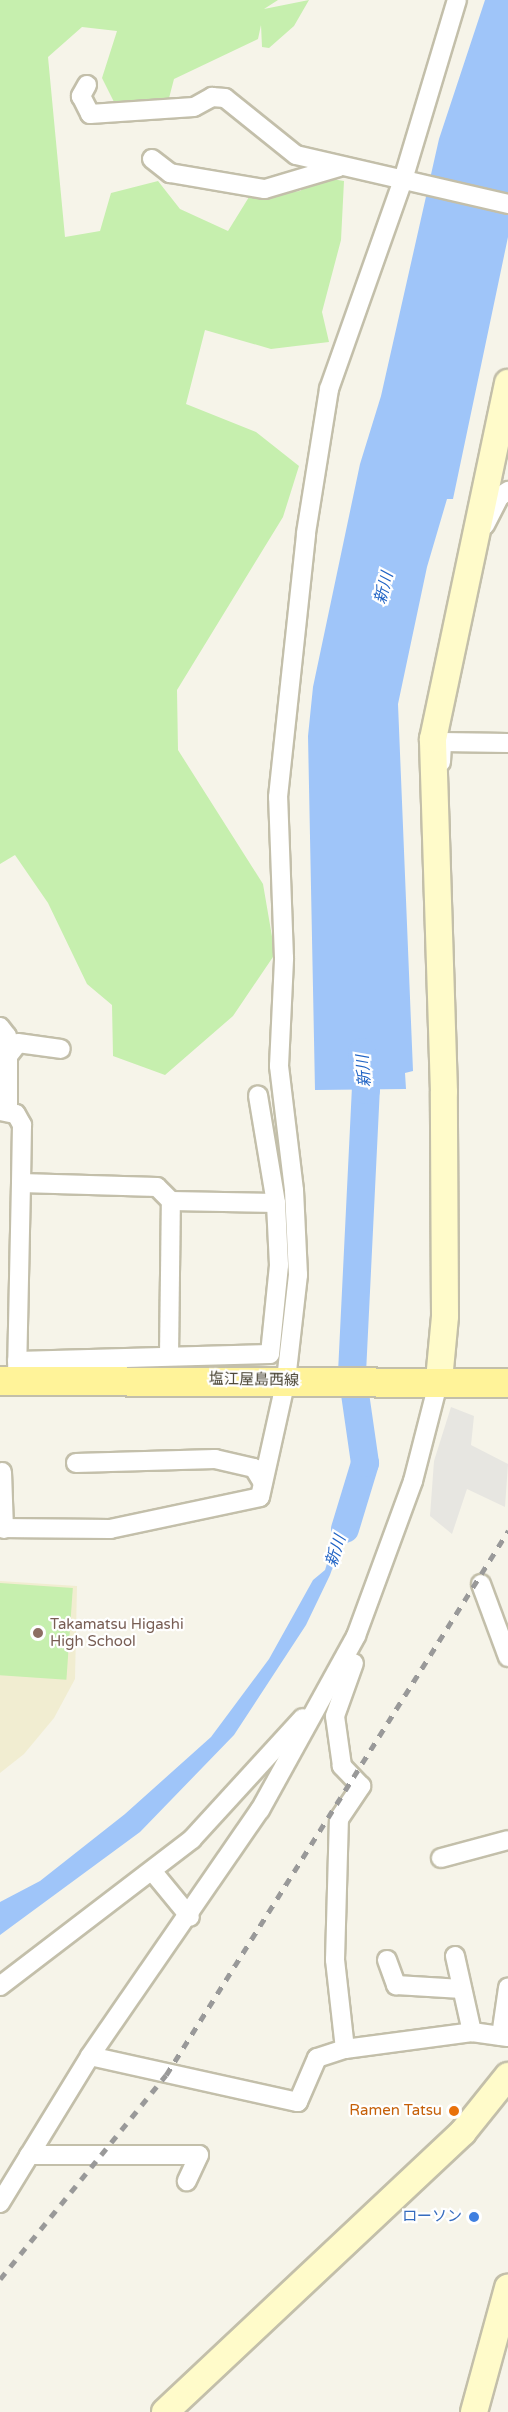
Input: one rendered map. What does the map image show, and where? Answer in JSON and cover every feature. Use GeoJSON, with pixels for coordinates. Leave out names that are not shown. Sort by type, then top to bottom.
{"type":"FeatureCollection","features":[{"type":"Feature","properties":{"kind":"main road","name":"塩江屋島西線"},"geometry":{"type":"LineString","coordinates":[[12,1374],[508,1383]]}},
{"type":"Feature","properties":{"kind":"street"},"geometry":{"type":"LineString","coordinates":[[2,1472],[2,1528],[110,1529],[260,1497],[292,1380],[298,1228],[279,1066],[284,958],[278,898],[282,734],[329,389],[402,183],[457,0]]}},
{"type":"Feature","properties":{"kind":"street"},"geometry":{"type":"LineString","coordinates":[[87,86],[81,96],[90,114],[194,107],[212,97],[225,98],[296,155],[402,183],[508,204]]}},
{"type":"Feature","properties":{"kind":"street"},"geometry":{"type":"LineString","coordinates":[[152,159],[170,173],[265,189],[339,167]]}},
{"type":"Feature","properties":{"kind":"street"},"geometry":{"type":"LineString","coordinates":[[0,2203],[90,2056],[190,1917],[260,1810],[317,1702],[356,1636],[413,1481],[444,1316],[444,1103],[433,822],[437,706],[508,383]]}},
{"type":"Feature","properties":{"kind":"street"},"geometry":{"type":"LineString","coordinates":[[473,536],[508,491]]}},
{"type":"Feature","properties":{"kind":"street"},"geometry":{"type":"LineString","coordinates":[[433,822],[441,815],[442,742],[508,743]]}},
{"type":"Feature","properties":{"kind":"street"},"geometry":{"type":"LineString","coordinates":[[0,1027],[7,1036],[8,1056],[4,1111],[22,1125],[12,1374],[169,1356],[270,1354],[279,1265],[276,1203],[258,1096]]}},
{"type":"Feature","properties":{"kind":"street"},"geometry":{"type":"LineString","coordinates":[[8,1056],[18,1043],[61,1049]]}},
{"type":"Feature","properties":{"kind":"street"},"geometry":{"type":"LineString","coordinates":[[21,1183],[157,1187],[171,1201],[276,1203]]}},
{"type":"Feature","properties":{"kind":"street"},"geometry":{"type":"LineString","coordinates":[[169,1356],[171,1201]]}},
{"type":"Feature","properties":{"kind":"street"},"geometry":{"type":"LineString","coordinates":[[76,1463],[216,1459],[254,1468],[262,1483]]}},
{"type":"Feature","properties":{"kind":"street"},"geometry":{"type":"LineString","coordinates":[[481,1584],[508,1657]]}},
{"type":"Feature","properties":{"kind":"street"},"geometry":{"type":"LineString","coordinates":[[345,2049],[335,1960],[339,1819],[361,1786],[342,1766],[335,1716],[360,1652],[356,1636]]}},
{"type":"Feature","properties":{"kind":"street"},"geometry":{"type":"LineString","coordinates":[[0,1986],[153,1872],[223,1808],[317,1702]]}},
{"type":"Feature","properties":{"kind":"street"},"geometry":{"type":"LineString","coordinates":[[441,1858],[508,1840]]}},
{"type":"Feature","properties":{"kind":"street"},"geometry":{"type":"LineString","coordinates":[[153,1872],[190,1917]]}},
{"type":"Feature","properties":{"kind":"street"},"geometry":{"type":"LineString","coordinates":[[455,1956],[472,2032]]}},
{"type":"Feature","properties":{"kind":"street"},"geometry":{"type":"LineString","coordinates":[[387,1960],[396,1985],[462,1989]]}},
{"type":"Feature","properties":{"kind":"street"},"geometry":{"type":"LineString","coordinates":[[90,2056],[298,2102],[317,2058],[345,2049],[472,2032],[504,2037],[508,1988]]}},
{"type":"Feature","properties":{"kind":"street"},"geometry":{"type":"LineString","coordinates":[[165,2412],[464,2132],[508,2076]]}},
{"type":"Feature","properties":{"kind":"street"},"geometry":{"type":"LineString","coordinates":[[29,2155],[199,2155],[187,2181]]}},
{"type":"Feature","properties":{"kind":"street"},"geometry":{"type":"LineString","coordinates":[[474,2412],[506,2305]]}},
{"type":"Feature","properties":{"kind":"shaded area"},"geometry":{"type":"Polygon","coordinates":[[[451,1407],[474,1416],[471,1445],[508,1464],[505,1507],[467,1489],[452,1534],[430,1516],[434,1461],[451,1407]]]}},
{"type":"Feature","properties":{"kind":"shaded area","name":"Takamatsu Higashi High School"},"geometry":{"type":"Polygon","coordinates":[[[0,1581],[77,1586],[75,1679],[54,1718],[24,1754],[0,1773],[0,1581]]]}},
{"type":"Feature","properties":{"kind":"green space"},"geometry":{"type":"Polygon","coordinates":[[[0,0],[278,0],[264,9],[309,0],[294,26],[269,48],[262,47],[261,25],[258,39],[174,79],[168,102],[118,110],[102,78],[117,31],[82,27],[48,57],[65,237],[100,231],[111,193],[158,181],[180,209],[228,231],[249,197],[300,191],[320,177],[344,181],[341,240],[322,312],[329,342],[271,349],[205,330],[186,404],[256,432],[299,466],[283,517],[177,690],[178,750],[263,884],[275,954],[233,1016],[165,1075],[113,1056],[112,1005],[87,984],[48,903],[15,855],[0,864],[0,0]]]}},
{"type":"Feature","properties":{"kind":"green space"},"geometry":{"type":"Polygon","coordinates":[[[0,1583],[73,1588],[66,1680],[0,1675],[0,1583]]]}},
{"type":"Feature","properties":{"kind":"water"},"geometry":{"type":"Polygon","coordinates":[[[485,0],[508,0],[508,237],[453,499],[447,499],[427,567],[398,704],[413,1071],[405,1073],[406,1089],[315,1090],[308,736],[313,687],[360,464],[381,396],[439,139],[485,0]]]}},
{"type":"Feature","properties":{"kind":"water"},"geometry":{"type":"Polygon","coordinates":[[[351,1487],[358,1497],[330,1575],[306,1625],[234,1735],[140,1832],[0,1935],[0,1902],[40,1881],[125,1814],[211,1737],[269,1659],[313,1580],[325,1570],[351,1487]]]}},
{"type":"Feature","properties":{"kind":"waterway","name":"新川"},"geometry":{"type":"LineString","coordinates":[[345,1529],[365,1463],[352,1373],[366,1090],[362,1052]]}},
{"type":"Feature","properties":{"kind":"railway"},"geometry":{"type":"LineString","coordinates":[[0,2279],[166,2075],[508,1531]]}},
{"type":"Feature","properties":{"kind":"place","name":"Takamatsu Higashi High School"},"geometry":{"type":"Point","coordinates":[38,1633]}},
{"type":"Feature","properties":{"kind":"place","name":"Ramen Tatsu"},"geometry":{"type":"Point","coordinates":[454,2111]}},
{"type":"Feature","properties":{"kind":"place","name":"ローソン"},"geometry":{"type":"Point","coordinates":[474,2217]}}]}
